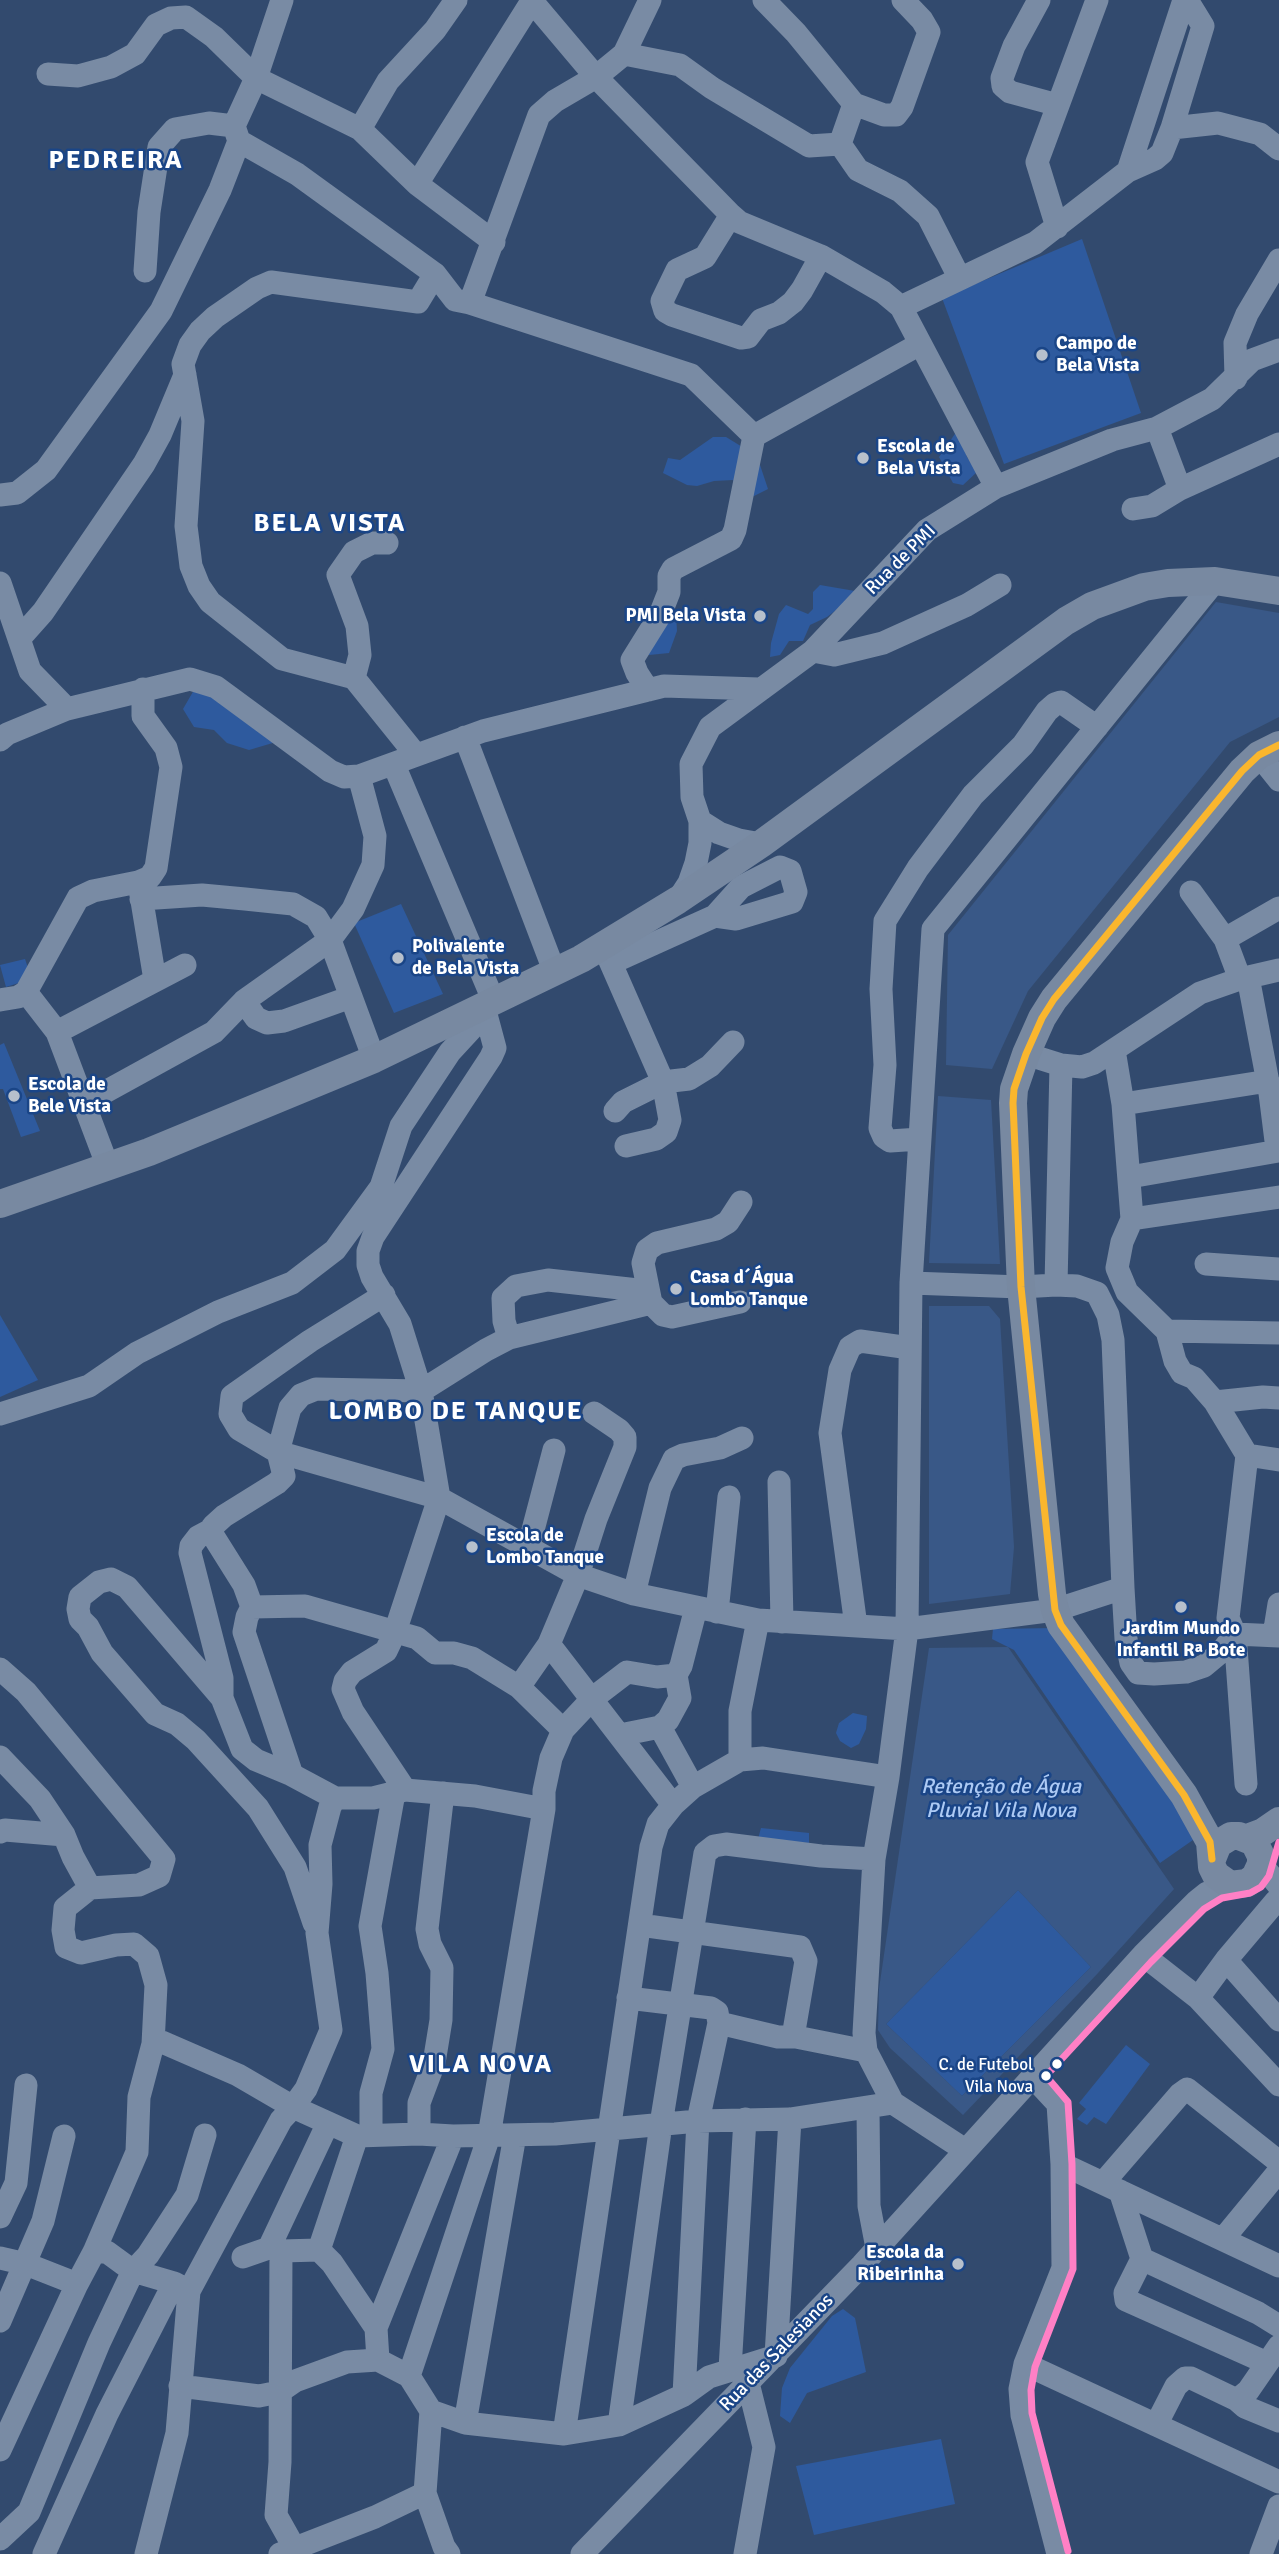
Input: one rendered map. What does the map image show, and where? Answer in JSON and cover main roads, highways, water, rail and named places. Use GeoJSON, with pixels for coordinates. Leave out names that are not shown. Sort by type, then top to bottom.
{"type":"FeatureCollection","features":[{"type":"Feature","properties":{"kind":"main road"},"geometry":{"type":"LineString","coordinates":[[0,1204],[108,1167],[374,1059],[555,973],[607,954],[1066,621],[1118,595],[1144,587],[1215,581],[1279,591]]}},
{"type":"Feature","properties":{"kind":"main road"},"geometry":{"type":"LineString","coordinates":[[1223,1874],[1210,1842],[1184,1795],[1061,1625],[1055,1610],[1021,1287],[1013,1103],[1014,1089],[1026,1054],[1054,999],[1242,771],[1269,750]]}},
{"type":"Feature","properties":{"kind":"main road"},"geometry":{"type":"LineString","coordinates":[[1184,1795],[1220,1833],[1250,1849]]}},
{"type":"Feature","properties":{"kind":"main road"},"geometry":{"type":"LineString","coordinates":[[1223,1874],[1218,1844],[1250,1849],[1279,1823]]}},
{"type":"Feature","properties":{"kind":"main road"},"geometry":{"type":"LineString","coordinates":[[1223,1874],[1254,1879],[1250,1849]]}},
{"type":"Feature","properties":{"kind":"water"},"geometry":{"type":"Polygon","coordinates":[[[1216,602],[1279,613],[1279,717],[1230,742],[1028,991],[992,1069],[946,1065],[948,935],[1216,602]]]}},
{"type":"Feature","properties":{"kind":"water"},"geometry":{"type":"Polygon","coordinates":[[[938,1096],[991,1100],[1000,1264],[929,1263],[938,1096]]]}},
{"type":"Feature","properties":{"kind":"water"},"geometry":{"type":"Polygon","coordinates":[[[929,1306],[989,1306],[1000,1319],[1014,1547],[1010,1594],[929,1604],[929,1306]]]}},
{"type":"Feature","properties":{"kind":"water","name":"Retenção de Água Pluvial Vila Nova"},"geometry":{"type":"Polygon","coordinates":[[[1008,1647],[1174,1889],[963,2115],[890,2048],[878,2030],[879,1989],[929,1648],[1008,1647]],[[1018,1890],[886,2024],[962,2096],[1091,1967],[1018,1890]]]}},
{"type":"Feature","properties":{"kind":"place","name":"Campo de Bela Vista"},"geometry":{"type":"Point","coordinates":[1042,355]}},
{"type":"Feature","properties":{"kind":"place","name":"Escola de Bela Vista"},"geometry":{"type":"Point","coordinates":[863,458]}},
{"type":"Feature","properties":{"kind":"place","name":"PMI Bela Vista"},"geometry":{"type":"Point","coordinates":[760,616]}},
{"type":"Feature","properties":{"kind":"place","name":"Polivalente de Bela Vista"},"geometry":{"type":"Point","coordinates":[398,958]}},
{"type":"Feature","properties":{"kind":"place","name":"Escola de Bele Vista"},"geometry":{"type":"Point","coordinates":[14,1096]}},
{"type":"Feature","properties":{"kind":"place","name":"Casa d´Água Lombo Tanque"},"geometry":{"type":"Point","coordinates":[676,1289]}},
{"type":"Feature","properties":{"kind":"place","name":"Escola de Lombo Tanque"},"geometry":{"type":"Point","coordinates":[472,1547]}},
{"type":"Feature","properties":{"kind":"place","name":"Jardim Mundo Infantil Rª Bote"},"geometry":{"type":"Point","coordinates":[1181,1607]}},
{"type":"Feature","properties":{"kind":"place","name":"C. de Futebol Vila Nova"},"geometry":{"type":"Point","coordinates":[1046,2076]}},
{"type":"Feature","properties":{"kind":"place","name":"Escola da Ribeirinha"},"geometry":{"type":"Point","coordinates":[958,2264]}},
{"type":"Feature","properties":{"kind":"district","name":"PEDREIRA"},"geometry":{"type":"Point","coordinates":[116,161]}},
{"type":"Feature","properties":{"kind":"district","name":"BELA VISTA"},"geometry":{"type":"Point","coordinates":[330,524]}},
{"type":"Feature","properties":{"kind":"district","name":"LOMBO DE TANQUE"},"geometry":{"type":"Point","coordinates":[456,1412]}},
{"type":"Feature","properties":{"kind":"district","name":"VILA NOVA"},"geometry":{"type":"Point","coordinates":[481,2065]}}]}
